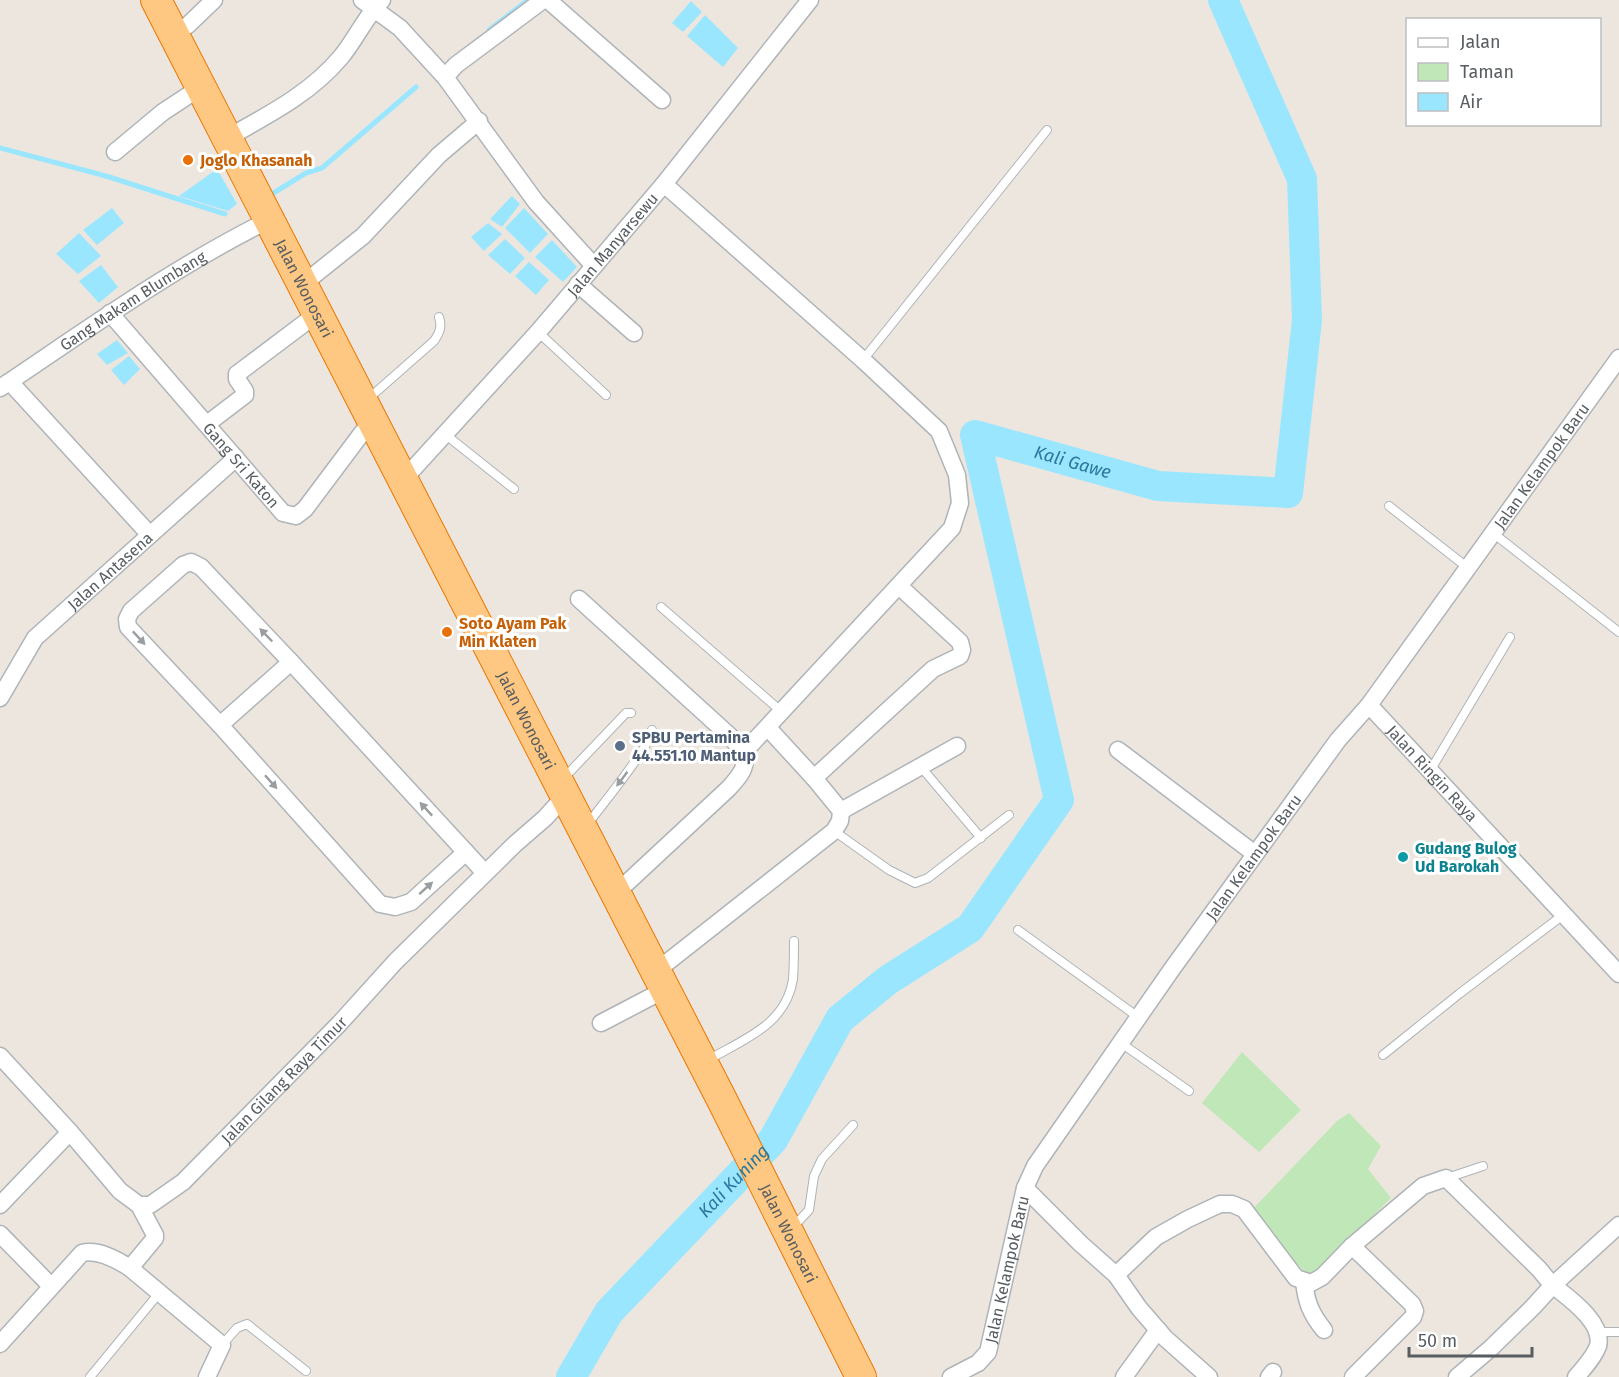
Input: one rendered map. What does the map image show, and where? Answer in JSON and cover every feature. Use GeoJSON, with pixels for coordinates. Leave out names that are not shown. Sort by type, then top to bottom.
{"type":"FeatureCollection","features":[{"type":"Feature","properties":{"kind":"highway","name":"Jalan Wonosari"},"geometry":{"type":"LineString","coordinates":[[156,0],[722,1100],[861,1377]]}},
{"type":"Feature","properties":{"kind":"street"},"geometry":{"type":"LineString","coordinates":[[174,34],[188,25],[214,0]]}},
{"type":"Feature","properties":{"kind":"street"},"geometry":{"type":"LineString","coordinates":[[440,71],[456,64],[543,0]]}},
{"type":"Feature","properties":{"kind":"street"},"geometry":{"type":"LineString","coordinates":[[548,0],[663,100]]}},
{"type":"Feature","properties":{"kind":"street","name":"Jalan Manyarsewu"},"geometry":{"type":"LineString","coordinates":[[403,480],[538,332],[664,184],[810,0]]}},
{"type":"Feature","properties":{"kind":"street"},"geometry":{"type":"LineString","coordinates":[[227,138],[289,103],[314,85],[341,57],[373,3],[440,71],[479,121],[536,202],[594,266]]}},
{"type":"Feature","properties":{"kind":"street"},"geometry":{"type":"LineString","coordinates":[[115,152],[163,112],[201,87]]}},
{"type":"Feature","properties":{"kind":"street"},"geometry":{"type":"LineString","coordinates":[[303,284],[363,236],[439,155],[479,121]]}},
{"type":"Feature","properties":{"kind":"street"},"geometry":{"type":"LineString","coordinates":[[664,184],[939,431],[957,476],[960,503],[952,528],[743,753]]}},
{"type":"Feature","properties":{"kind":"street","name":"Gang Makam Blumbang"},"geometry":{"type":"LineString","coordinates":[[5,385],[110,313],[240,234],[269,220]]}},
{"type":"Feature","properties":{"kind":"street"},"geometry":{"type":"LineString","coordinates":[[578,284],[634,333]]}},
{"type":"Feature","properties":{"kind":"street","name":"Gang Sri Katon"},"geometry":{"type":"LineString","coordinates":[[110,313],[283,513],[296,516],[305,509],[362,433],[368,412]]}},
{"type":"Feature","properties":{"kind":"street"},"geometry":{"type":"LineString","coordinates":[[207,424],[245,395],[237,374],[318,313]]}},
{"type":"Feature","properties":{"kind":"street","name":"Jalan Kelampok Baru"},"geometry":{"type":"LineString","coordinates":[[951,1377],[978,1364],[988,1352],[1025,1188],[1035,1166],[1120,1042],[1255,854],[1338,740],[1369,705],[1619,358]]}},
{"type":"Feature","properties":{"kind":"street"},"geometry":{"type":"LineString","coordinates":[[5,385],[150,535]]}},
{"type":"Feature","properties":{"kind":"street","name":"Jalan Antasena"},"geometry":{"type":"LineString","coordinates":[[0,698],[35,638],[236,458]]}},
{"type":"Feature","properties":{"kind":"street"},"geometry":{"type":"LineString","coordinates":[[466,852],[411,902],[395,906],[380,904],[220,725],[128,627],[127,619],[131,611],[183,565],[191,562],[201,567],[291,662],[466,852],[485,873]]}},
{"type":"Feature","properties":{"kind":"street"},"geometry":{"type":"LineString","coordinates":[[814,778],[933,669],[960,656],[962,650],[960,642],[898,585]]}},
{"type":"Feature","properties":{"kind":"street"},"geometry":{"type":"LineString","coordinates":[[579,599],[732,738],[743,753],[746,765],[741,775],[615,894]]}},
{"type":"Feature","properties":{"kind":"street"},"geometry":{"type":"LineString","coordinates":[[220,725],[291,662]]}},
{"type":"Feature","properties":{"kind":"street","name":"Jalan Ringin Raya"},"geometry":{"type":"LineString","coordinates":[[1369,705],[1619,974]]}},
{"type":"Feature","properties":{"kind":"street"},"geometry":{"type":"LineString","coordinates":[[601,1023],[660,981],[834,831],[840,821],[841,811],[768,728]]}},
{"type":"Feature","properties":{"kind":"street"},"geometry":{"type":"LineString","coordinates":[[841,811],[957,746]]}},
{"type":"Feature","properties":{"kind":"street"},"geometry":{"type":"LineString","coordinates":[[1118,750],[1255,854]]}},
{"type":"Feature","properties":{"kind":"street","name":"Jalan Gilang Raya Timur"},"geometry":{"type":"LineString","coordinates":[[140,1205],[150,1205],[183,1182],[339,1024],[395,962],[515,844],[545,818],[562,790]]}},
{"type":"Feature","properties":{"kind":"street"},"geometry":{"type":"LineString","coordinates":[[2,1061],[70,1132],[120,1191],[140,1205],[155,1238],[129,1268]]}},
{"type":"Feature","properties":{"kind":"street"},"geometry":{"type":"LineString","coordinates":[[0,1205],[70,1132]]}},
{"type":"Feature","properties":{"kind":"street"},"geometry":{"type":"LineString","coordinates":[[1116,1275],[1156,1237],[1220,1204],[1232,1204],[1244,1209],[1296,1278],[1311,1283],[1322,1277],[1352,1246],[1423,1185],[1446,1178],[1553,1285],[1573,1300],[1593,1323],[1597,1332],[1598,1344],[1592,1358],[1576,1377]]}},
{"type":"Feature","properties":{"kind":"street"},"geometry":{"type":"LineString","coordinates":[[1025,1188],[1116,1275],[1158,1330],[1209,1377]]}},
{"type":"Feature","properties":{"kind":"street"},"geometry":{"type":"LineString","coordinates":[[1457,1377],[1619,1225]]}},
{"type":"Feature","properties":{"kind":"street"},"geometry":{"type":"LineString","coordinates":[[0,1234],[50,1285]]}},
{"type":"Feature","properties":{"kind":"street"},"geometry":{"type":"LineString","coordinates":[[1352,1246],[1412,1304],[1414,1311],[1413,1317],[1353,1377]]}},
{"type":"Feature","properties":{"kind":"street"},"geometry":{"type":"LineString","coordinates":[[0,1344],[50,1285],[82,1253],[90,1251],[129,1268],[222,1345],[207,1377]]}},
{"type":"Feature","properties":{"kind":"street"},"geometry":{"type":"LineString","coordinates":[[1304,1281],[1310,1312],[1324,1330]]}},
{"type":"Feature","properties":{"kind":"street"},"geometry":{"type":"LineString","coordinates":[[1124,1377],[1158,1330]]}},
{"type":"Feature","properties":{"kind":"lane"},"geometry":{"type":"LineString","coordinates":[[862,360],[1047,130]]}},
{"type":"Feature","properties":{"kind":"lane"},"geometry":{"type":"LineString","coordinates":[[368,412],[440,332],[439,317]]}},
{"type":"Feature","properties":{"kind":"lane"},"geometry":{"type":"LineString","coordinates":[[538,332],[606,395]]}},
{"type":"Feature","properties":{"kind":"lane"},"geometry":{"type":"LineString","coordinates":[[446,435],[514,489]]}},
{"type":"Feature","properties":{"kind":"lane"},"geometry":{"type":"LineString","coordinates":[[1389,507],[1468,568]]}},
{"type":"Feature","properties":{"kind":"lane"},"geometry":{"type":"LineString","coordinates":[[1493,533],[1619,632]]}},
{"type":"Feature","properties":{"kind":"lane"},"geometry":{"type":"LineString","coordinates":[[661,607],[782,712]]}},
{"type":"Feature","properties":{"kind":"lane"},"geometry":{"type":"LineString","coordinates":[[1430,772],[1510,637]]}},
{"type":"Feature","properties":{"kind":"lane"},"geometry":{"type":"LineString","coordinates":[[562,790],[611,727],[626,713],[631,713]]}},
{"type":"Feature","properties":{"kind":"lane"},"geometry":{"type":"LineString","coordinates":[[583,830],[636,760],[652,735],[652,730]]}},
{"type":"Feature","properties":{"kind":"lane"},"geometry":{"type":"LineString","coordinates":[[921,767],[981,838]]}},
{"type":"Feature","properties":{"kind":"lane"},"geometry":{"type":"LineString","coordinates":[[834,831],[889,870],[915,883],[928,878],[1009,815]]}},
{"type":"Feature","properties":{"kind":"lane"},"geometry":{"type":"LineString","coordinates":[[1383,1055],[1459,993],[1563,915]]}},
{"type":"Feature","properties":{"kind":"lane"},"geometry":{"type":"LineString","coordinates":[[1018,930],[1138,1017]]}},
{"type":"Feature","properties":{"kind":"lane"},"geometry":{"type":"LineString","coordinates":[[702,1063],[749,1036],[781,1012],[793,978],[794,941]]}},
{"type":"Feature","properties":{"kind":"lane"},"geometry":{"type":"LineString","coordinates":[[1120,1042],[1189,1091]]}},
{"type":"Feature","properties":{"kind":"lane"},"geometry":{"type":"LineString","coordinates":[[783,1221],[809,1210],[814,1176],[822,1159],[853,1125]]}},
{"type":"Feature","properties":{"kind":"lane"},"geometry":{"type":"LineString","coordinates":[[1446,1178],[1484,1166]]}},
{"type":"Feature","properties":{"kind":"lane"},"geometry":{"type":"LineString","coordinates":[[90,1377],[160,1292]]}},
{"type":"Feature","properties":{"kind":"lane"},"geometry":{"type":"LineString","coordinates":[[222,1345],[237,1328],[247,1324],[306,1371]]}},
{"type":"Feature","properties":{"kind":"lane"},"geometry":{"type":"LineString","coordinates":[[1597,1332],[1619,1332]]}},
{"type":"Feature","properties":{"kind":"green space"},"geometry":{"type":"Polygon","coordinates":[[[1242,1052],[1301,1110],[1259,1152],[1202,1103],[1242,1052]]]}},
{"type":"Feature","properties":{"kind":"green space"},"geometry":{"type":"Polygon","coordinates":[[[1349,1113],[1381,1146],[1368,1169],[1391,1198],[1310,1278],[1250,1212],[1337,1121],[1349,1113]]]}},
{"type":"Feature","properties":{"kind":"water"},"geometry":{"type":"Polygon","coordinates":[[[691,1],[702,12],[683,32],[672,23],[691,1]]]}},
{"type":"Feature","properties":{"kind":"water"},"geometry":{"type":"Polygon","coordinates":[[[705,15],[738,48],[723,67],[687,36],[705,15]]]}},
{"type":"Feature","properties":{"kind":"water"},"geometry":{"type":"Polygon","coordinates":[[[217,169],[237,204],[228,211],[179,196],[217,169]]]}},
{"type":"Feature","properties":{"kind":"water"},"geometry":{"type":"Polygon","coordinates":[[[512,196],[520,204],[502,227],[490,219],[512,196]]]}},
{"type":"Feature","properties":{"kind":"water"},"geometry":{"type":"Polygon","coordinates":[[[112,208],[124,223],[97,245],[83,230],[112,208]]]}},
{"type":"Feature","properties":{"kind":"water"},"geometry":{"type":"Polygon","coordinates":[[[524,208],[548,234],[530,253],[505,228],[524,208]]]}},
{"type":"Feature","properties":{"kind":"water"},"geometry":{"type":"Polygon","coordinates":[[[488,223],[502,234],[484,251],[471,237],[488,223]]]}},
{"type":"Feature","properties":{"kind":"water"},"geometry":{"type":"Polygon","coordinates":[[[79,233],[101,256],[78,274],[56,254],[79,233]]]}},
{"type":"Feature","properties":{"kind":"water"},"geometry":{"type":"Polygon","coordinates":[[[505,239],[525,258],[510,274],[488,255],[505,239]]]}},
{"type":"Feature","properties":{"kind":"water"},"geometry":{"type":"Polygon","coordinates":[[[552,240],[577,267],[563,282],[535,257],[552,240]]]}},
{"type":"Feature","properties":{"kind":"water"},"geometry":{"type":"Polygon","coordinates":[[[529,262],[549,280],[536,295],[515,276],[529,262]]]}},
{"type":"Feature","properties":{"kind":"water"},"geometry":{"type":"Polygon","coordinates":[[[101,265],[118,287],[99,303],[79,281],[101,265]]]}},
{"type":"Feature","properties":{"kind":"water"},"geometry":{"type":"Polygon","coordinates":[[[117,340],[128,353],[107,365],[97,354],[117,340]]]}},
{"type":"Feature","properties":{"kind":"water"},"geometry":{"type":"Polygon","coordinates":[[[129,356],[140,369],[124,385],[111,370],[129,356]]]}},
{"type":"Feature","properties":{"kind":"waterway"},"geometry":{"type":"LineString","coordinates":[[489,30],[528,0]]}},
{"type":"Feature","properties":{"kind":"waterway","name":"Kali Gawe"},"geometry":{"type":"LineString","coordinates":[[571,1377],[609,1312],[773,1140],[840,1019],[888,980],[970,928],[1059,800],[975,435],[1158,486],[1288,493],[1307,320],[1302,179],[1223,0]]}},
{"type":"Feature","properties":{"kind":"waterway"},"geometry":{"type":"LineString","coordinates":[[267,197],[306,173],[322,168],[416,87]]}},
{"type":"Feature","properties":{"kind":"waterway"},"geometry":{"type":"LineString","coordinates":[[0,148],[106,176],[225,214]]}},
{"type":"Feature","properties":{"kind":"place","name":"Joglo Khasanah"},"geometry":{"type":"Point","coordinates":[188,160]}},
{"type":"Feature","properties":{"kind":"place","name":"Soto Ayam Pak Min Klaten"},"geometry":{"type":"Point","coordinates":[447,632]}},
{"type":"Feature","properties":{"kind":"place","name":"SPBU Pertamina 44.551.10 Mantup"},"geometry":{"type":"Point","coordinates":[620,746]}},
{"type":"Feature","properties":{"kind":"place","name":"Gudang Bulog Ud Barokah"},"geometry":{"type":"Point","coordinates":[1403,857]}},
{"type":"Feature","properties":{"kind":"water label","name":"Kali Kuning"},"geometry":{"type":"Point","coordinates":[734,1181]}}]}
